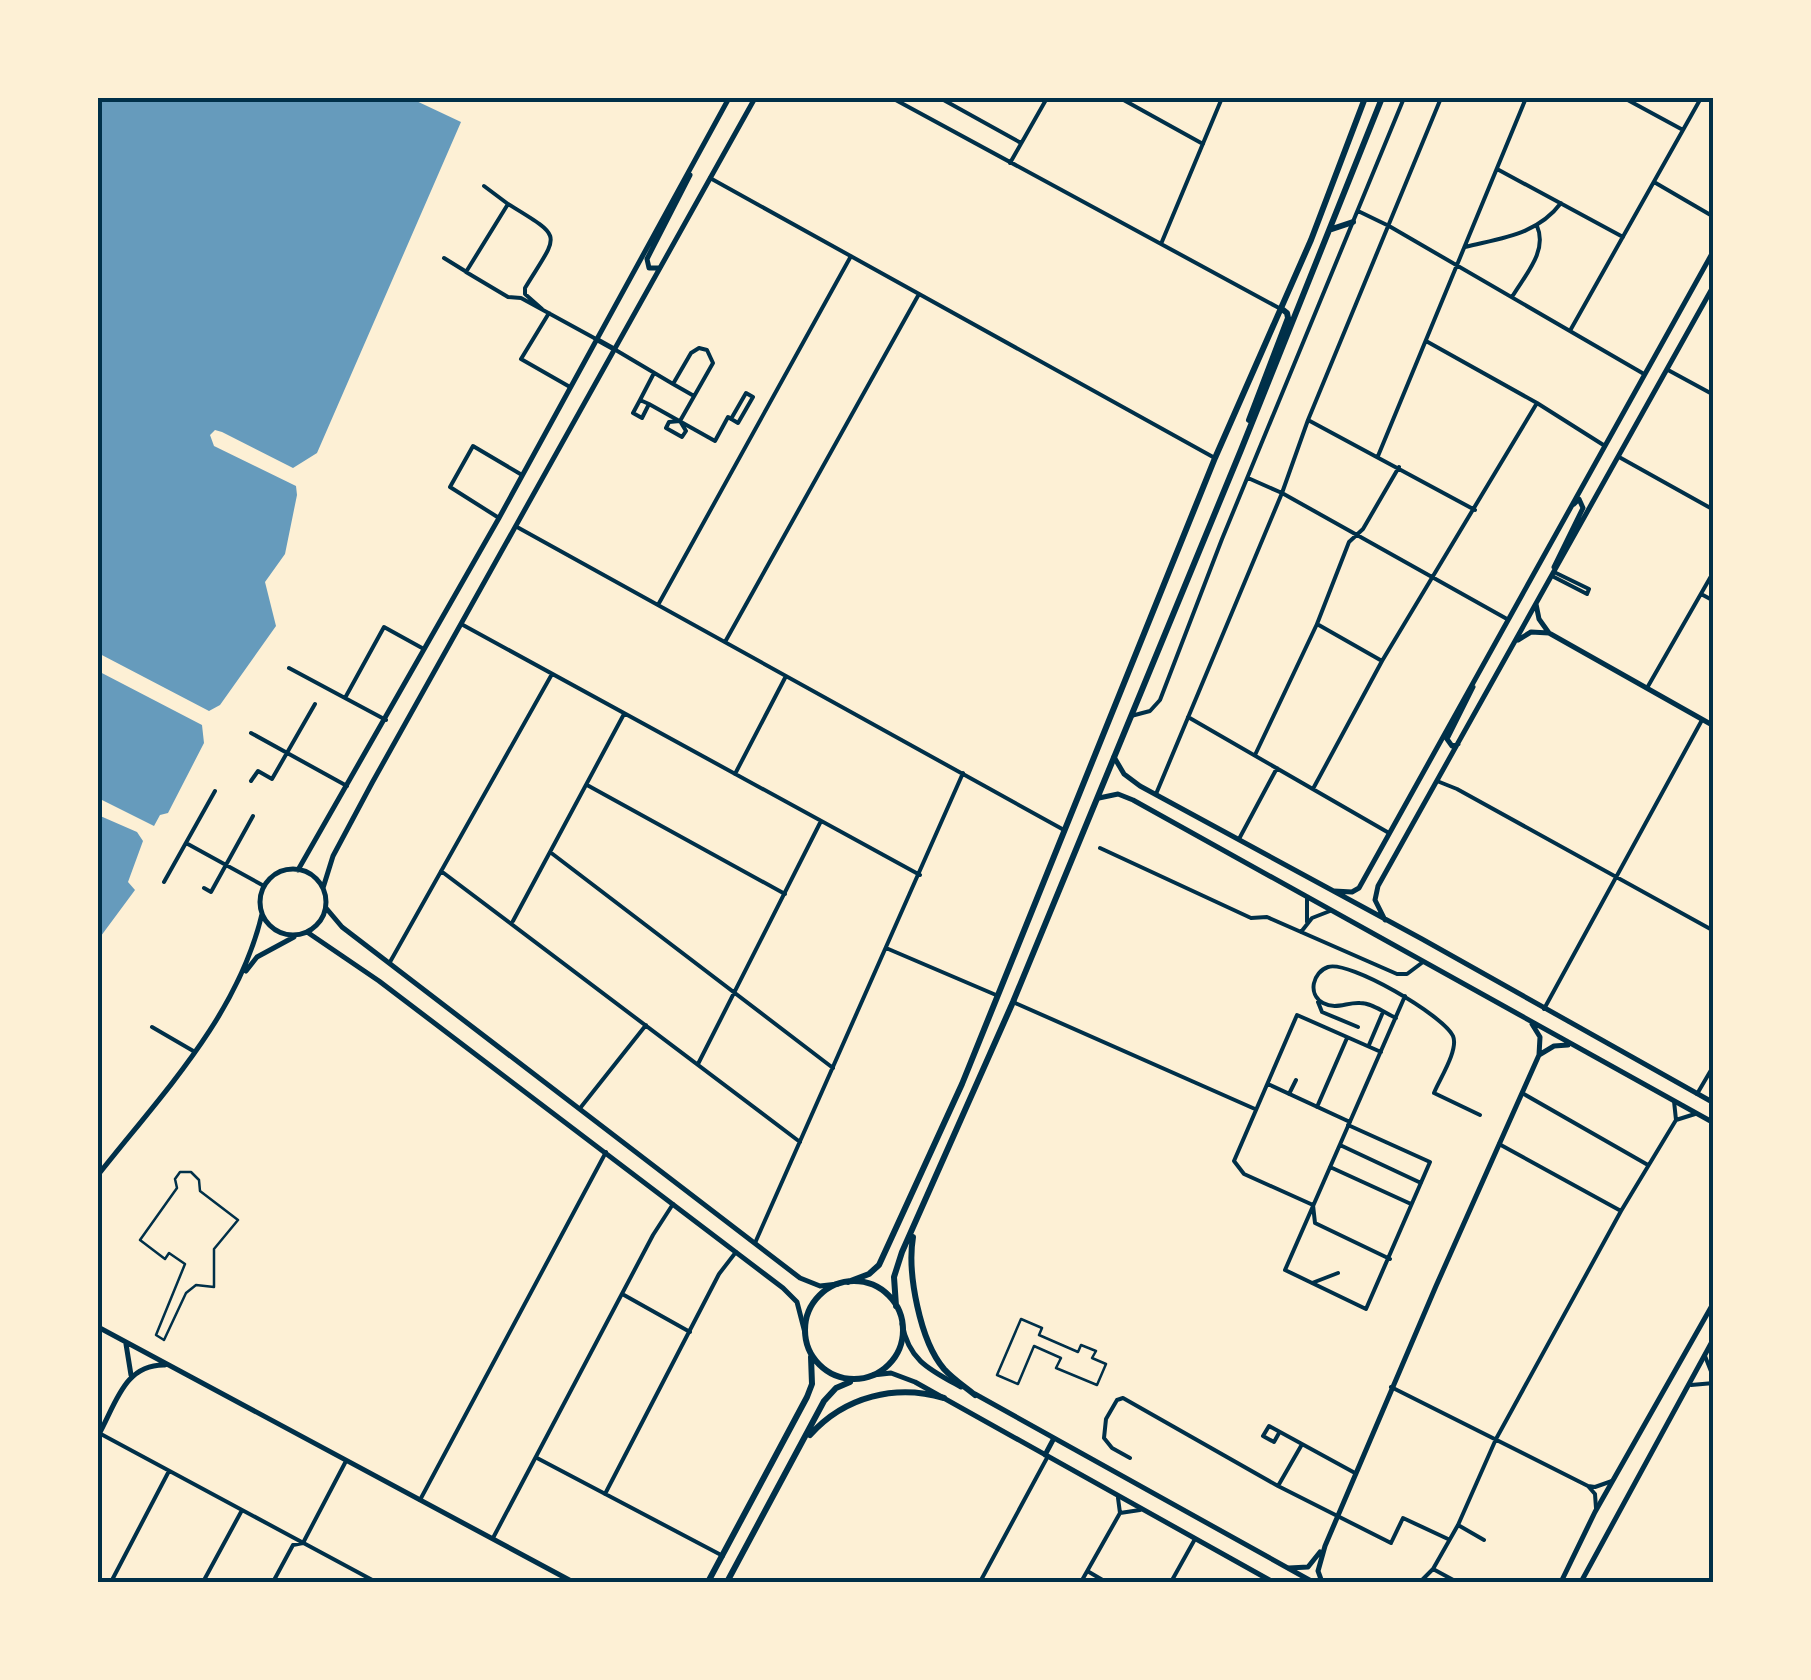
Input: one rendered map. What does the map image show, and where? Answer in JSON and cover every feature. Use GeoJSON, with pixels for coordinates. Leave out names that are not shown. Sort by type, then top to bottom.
{"type":"FeatureCollection","features":[{"type":"Feature","properties":{"kind":"main road"},"geometry":{"type":"LineString","coordinates":[[708,1582],[808,1397],[812,1384],[811,1356],[804,1333],[813,1303],[838,1284],[868,1274],[879,1264],[962,1084],[1365,98]]}},
{"type":"Feature","properties":{"kind":"main road"},"geometry":{"type":"LineString","coordinates":[[727,1582],[824,1401],[836,1388],[886,1367],[896,1354],[902,1340],[902,1324],[894,1277],[1013,1002],[1382,98]]}},
{"type":"Feature","properties":{"kind":"main road"},"geometry":{"type":"LineString","coordinates":[[1330,229],[1353,222]]}},
{"type":"Feature","properties":{"kind":"main road"},"geometry":{"type":"LineString","coordinates":[[1241,450],[1253,406],[1288,318],[1288,312],[1282,309]]}},
{"type":"Feature","properties":{"kind":"main road"},"geometry":{"type":"LineString","coordinates":[[914,1229],[910,1275],[931,1348],[942,1366],[975,1394]]}},
{"type":"Feature","properties":{"kind":"main road"},"geometry":{"type":"LineString","coordinates":[[848,1282],[876,1287],[896,1306]]}},
{"type":"Feature","properties":{"kind":"main road"},"geometry":{"type":"LineString","coordinates":[[811,1356],[833,1375],[862,1379]]}},
{"type":"Feature","properties":{"kind":"main road"},"geometry":{"type":"LineString","coordinates":[[803,1443],[832,1414],[873,1396],[911,1390],[944,1398]]}},
{"type":"Feature","properties":{"kind":"street"},"geometry":{"type":"LineString","coordinates":[[298,870],[499,518],[728,98]]}},
{"type":"Feature","properties":{"kind":"street"},"geometry":{"type":"LineString","coordinates":[[98,1175],[194,1052],[244,973],[258,957],[307,932],[322,918],[326,908],[323,888],[333,856],[755,98]]}},
{"type":"Feature","properties":{"kind":"street"},"geometry":{"type":"LineString","coordinates":[[892,98],[1282,309]]}},
{"type":"Feature","properties":{"kind":"street"},"geometry":{"type":"LineString","coordinates":[[940,98],[1022,143]]}},
{"type":"Feature","properties":{"kind":"street"},"geometry":{"type":"LineString","coordinates":[[1010,163],[1047,98]]}},
{"type":"Feature","properties":{"kind":"street"},"geometry":{"type":"LineString","coordinates":[[1120,98],[1202,144]]}},
{"type":"Feature","properties":{"kind":"street"},"geometry":{"type":"LineString","coordinates":[[1161,244],[1222,98]]}},
{"type":"Feature","properties":{"kind":"street"},"geometry":{"type":"LineString","coordinates":[[1131,716],[1150,710],[1160,700],[1404,98]]}},
{"type":"Feature","properties":{"kind":"street"},"geometry":{"type":"LineString","coordinates":[[1156,794],[1441,98]]}},
{"type":"Feature","properties":{"kind":"street"},"geometry":{"type":"LineString","coordinates":[[1378,456],[1526,98]]}},
{"type":"Feature","properties":{"kind":"street"},"geometry":{"type":"LineString","coordinates":[[1624,98],[1683,130]]}},
{"type":"Feature","properties":{"kind":"street"},"geometry":{"type":"LineString","coordinates":[[1571,330],[1701,98]]}},
{"type":"Feature","properties":{"kind":"street"},"geometry":{"type":"LineString","coordinates":[[660,267],[649,268],[647,258],[688,184],[692,167]]}},
{"type":"Feature","properties":{"kind":"street"},"geometry":{"type":"LineString","coordinates":[[1497,169],[1622,237]]}},
{"type":"Feature","properties":{"kind":"street"},"geometry":{"type":"LineString","coordinates":[[710,178],[1215,458]]}},
{"type":"Feature","properties":{"kind":"street"},"geometry":{"type":"LineString","coordinates":[[1654,182],[1713,214]]}},
{"type":"Feature","properties":{"kind":"street"},"geometry":{"type":"LineString","coordinates":[[484,186],[548,229],[552,236],[551,246],[525,288],[525,294],[546,311]]}},
{"type":"Feature","properties":{"kind":"street"},"geometry":{"type":"LineString","coordinates":[[1465,247],[1514,236],[1537,226],[1561,203]]}},
{"type":"Feature","properties":{"kind":"street"},"geometry":{"type":"LineString","coordinates":[[466,272],[508,204]]}},
{"type":"Feature","properties":{"kind":"street"},"geometry":{"type":"LineString","coordinates":[[1358,211],[1645,374]]}},
{"type":"Feature","properties":{"kind":"street"},"geometry":{"type":"LineString","coordinates":[[1512,297],[1540,251],[1537,226]]}},
{"type":"Feature","properties":{"kind":"street"},"geometry":{"type":"LineString","coordinates":[[1334,891],[1352,892],[1358,888],[1714,250]]}},
{"type":"Feature","properties":{"kind":"street"},"geometry":{"type":"LineString","coordinates":[[658,605],[851,256]]}},
{"type":"Feature","properties":{"kind":"street"},"geometry":{"type":"LineString","coordinates":[[444,258],[694,396]]}},
{"type":"Feature","properties":{"kind":"street"},"geometry":{"type":"LineString","coordinates":[[1385,920],[1375,900],[1378,886],[1714,286]]}},
{"type":"Feature","properties":{"kind":"street"},"geometry":{"type":"LineString","coordinates":[[726,642],[919,294]]}},
{"type":"Feature","properties":{"kind":"street"},"geometry":{"type":"LineString","coordinates":[[546,311],[521,359],[570,387]]}},
{"type":"Feature","properties":{"kind":"street"},"geometry":{"type":"LineString","coordinates":[[1426,342],[1537,403],[1605,446]]}},
{"type":"Feature","properties":{"kind":"street"},"geometry":{"type":"LineString","coordinates":[[672,384],[691,353],[699,348],[707,350],[712,363],[680,421]]}},
{"type":"Feature","properties":{"kind":"street"},"geometry":{"type":"LineString","coordinates":[[1668,370],[1714,395]]}},
{"type":"Feature","properties":{"kind":"street"},"geometry":{"type":"LineString","coordinates":[[649,404],[642,418],[633,413],[654,373]]}},
{"type":"Feature","properties":{"kind":"street"},"geometry":{"type":"LineString","coordinates":[[640,400],[715,440],[746,393],[753,396],[738,423],[731,419]]}},
{"type":"Feature","properties":{"kind":"street"},"geometry":{"type":"LineString","coordinates":[[1314,788],[1382,661],[1537,403]]}},
{"type":"Feature","properties":{"kind":"street"},"geometry":{"type":"LineString","coordinates":[[1308,420],[1475,510]]}},
{"type":"Feature","properties":{"kind":"street"},"geometry":{"type":"LineString","coordinates":[[499,518],[450,487],[473,446],[522,474]]}},
{"type":"Feature","properties":{"kind":"street"},"geometry":{"type":"LineString","coordinates":[[1618,457],[1714,510]]}},
{"type":"Feature","properties":{"kind":"street"},"geometry":{"type":"LineString","coordinates":[[1255,755],[1317,624],[1349,542],[1364,529],[1399,467]]}},
{"type":"Feature","properties":{"kind":"street"},"geometry":{"type":"LineString","coordinates":[[1248,478],[1508,619]]}},
{"type":"Feature","properties":{"kind":"street"},"geometry":{"type":"LineString","coordinates":[[1552,576],[1583,502],[1579,499],[1572,506]]}},
{"type":"Feature","properties":{"kind":"street"},"geometry":{"type":"LineString","coordinates":[[517,528],[1064,830]]}},
{"type":"Feature","properties":{"kind":"street"},"geometry":{"type":"LineString","coordinates":[[1647,688],[1714,571]]}},
{"type":"Feature","properties":{"kind":"street"},"geometry":{"type":"LineString","coordinates":[[1552,576],[1589,589],[1587,594],[1552,576]]}},
{"type":"Feature","properties":{"kind":"street"},"geometry":{"type":"LineString","coordinates":[[1700,594],[1714,601]]}},
{"type":"Feature","properties":{"kind":"street"},"geometry":{"type":"LineString","coordinates":[[1536,604],[1549,633]]}},
{"type":"Feature","properties":{"kind":"street"},"geometry":{"type":"LineString","coordinates":[[1317,624],[1382,661]]}},
{"type":"Feature","properties":{"kind":"street"},"geometry":{"type":"LineString","coordinates":[[463,625],[920,875]]}},
{"type":"Feature","properties":{"kind":"street"},"geometry":{"type":"LineString","coordinates":[[345,698],[384,626],[425,650]]}},
{"type":"Feature","properties":{"kind":"street"},"geometry":{"type":"LineString","coordinates":[[1514,643],[1531,632],[1549,633],[1714,726]]}},
{"type":"Feature","properties":{"kind":"street"},"geometry":{"type":"LineString","coordinates":[[289,668],[386,720]]}},
{"type":"Feature","properties":{"kind":"street"},"geometry":{"type":"LineString","coordinates":[[390,962],[552,674]]}},
{"type":"Feature","properties":{"kind":"street"},"geometry":{"type":"LineString","coordinates":[[1458,744],[1452,746],[1447,739],[1471,695],[1477,674]]}},
{"type":"Feature","properties":{"kind":"street"},"geometry":{"type":"LineString","coordinates":[[735,774],[786,676]]}},
{"type":"Feature","properties":{"kind":"street"},"geometry":{"type":"LineString","coordinates":[[251,781],[258,771],[272,779],[315,704]]}},
{"type":"Feature","properties":{"kind":"street"},"geometry":{"type":"LineString","coordinates":[[512,923],[624,714]]}},
{"type":"Feature","properties":{"kind":"street"},"geometry":{"type":"LineString","coordinates":[[1188,716],[1389,833]]}},
{"type":"Feature","properties":{"kind":"street"},"geometry":{"type":"LineString","coordinates":[[1544,1009],[1702,720]]}},
{"type":"Feature","properties":{"kind":"street"},"geometry":{"type":"LineString","coordinates":[[251,733],[348,787]]}},
{"type":"Feature","properties":{"kind":"street"},"geometry":{"type":"LineString","coordinates":[[1114,756],[1129,779],[1714,1103]]}},
{"type":"Feature","properties":{"kind":"street"},"geometry":{"type":"LineString","coordinates":[[1239,838],[1277,767]]}},
{"type":"Feature","properties":{"kind":"street"},"geometry":{"type":"LineString","coordinates":[[756,1243],[963,773]]}},
{"type":"Feature","properties":{"kind":"street"},"geometry":{"type":"LineString","coordinates":[[1437,781],[1457,788],[1714,930]]}},
{"type":"Feature","properties":{"kind":"street"},"geometry":{"type":"LineString","coordinates":[[586,785],[784,894]]}},
{"type":"Feature","properties":{"kind":"street"},"geometry":{"type":"LineString","coordinates":[[164,882],[214,792]]}},
{"type":"Feature","properties":{"kind":"street"},"geometry":{"type":"LineString","coordinates":[[1097,799],[1107,794],[1123,795],[1714,1123]]}},
{"type":"Feature","properties":{"kind":"street"},"geometry":{"type":"LineString","coordinates":[[204,888],[212,892],[254,816]]}},
{"type":"Feature","properties":{"kind":"street"},"geometry":{"type":"LineString","coordinates":[[698,1064],[821,822]]}},
{"type":"Feature","properties":{"kind":"street"},"geometry":{"type":"LineString","coordinates":[[1207,841],[1206,832],[1216,826]]}},
{"type":"Feature","properties":{"kind":"street"},"geometry":{"type":"LineString","coordinates":[[186,843],[264,886]]}},
{"type":"Feature","properties":{"kind":"street"},"geometry":{"type":"LineString","coordinates":[[1100,848],[1251,918],[1267,918],[1400,975],[1410,973],[1423,961]]}},
{"type":"Feature","properties":{"kind":"street"},"geometry":{"type":"LineString","coordinates":[[550,852],[833,1068]]}},
{"type":"Feature","properties":{"kind":"street"},"geometry":{"type":"LineString","coordinates":[[244,973],[262,914],[264,886],[279,872],[298,870],[308,873],[323,888]]}},
{"type":"Feature","properties":{"kind":"street"},"geometry":{"type":"LineString","coordinates":[[441,871],[800,1142]]}},
{"type":"Feature","properties":{"kind":"street"},"geometry":{"type":"LineString","coordinates":[[1307,898],[1308,922]]}},
{"type":"Feature","properties":{"kind":"street"},"geometry":{"type":"LineString","coordinates":[[326,908],[342,927],[810,1283],[838,1284]]}},
{"type":"Feature","properties":{"kind":"street"},"geometry":{"type":"LineString","coordinates":[[1301,932],[1308,922],[1330,910]]}},
{"type":"Feature","properties":{"kind":"street"},"geometry":{"type":"LineString","coordinates":[[262,914],[276,930],[297,935]]}},
{"type":"Feature","properties":{"kind":"street"},"geometry":{"type":"LineString","coordinates":[[307,932],[372,975],[736,1252],[797,1302],[804,1333]]}},
{"type":"Feature","properties":{"kind":"street"},"geometry":{"type":"LineString","coordinates":[[886,948],[996,995]]}},
{"type":"Feature","properties":{"kind":"street"},"geometry":{"type":"LineString","coordinates":[[1358,1028],[1322,1012],[1313,988],[1316,976],[1325,968],[1338,966],[1406,996],[1453,1037],[1451,1053],[1434,1093],[1480,1114]]}},
{"type":"Feature","properties":{"kind":"street"},"geometry":{"type":"LineString","coordinates":[[1266,1084],[1317,1106],[1349,1124],[1430,1162],[1366,1309],[1284,1270],[1340,1145],[1349,1124],[1406,996]]}},
{"type":"Feature","properties":{"kind":"street"},"geometry":{"type":"LineString","coordinates":[[1317,999],[1337,1006],[1360,1003],[1396,1018]]}},
{"type":"Feature","properties":{"kind":"street"},"geometry":{"type":"LineString","coordinates":[[1013,1002],[1255,1108]]}},
{"type":"Feature","properties":{"kind":"street"},"geometry":{"type":"LineString","coordinates":[[1369,1046],[1383,1012]]}},
{"type":"Feature","properties":{"kind":"street"},"geometry":{"type":"LineString","coordinates":[[1313,1205],[1238,1169],[1235,1154],[1255,1108],[1297,1015],[1381,1052]]}},
{"type":"Feature","properties":{"kind":"street"},"geometry":{"type":"LineString","coordinates":[[1322,1582],[1318,1571],[1325,1546],[1391,1387],[1540,1055],[1540,1036],[1526,1018]]}},
{"type":"Feature","properties":{"kind":"street"},"geometry":{"type":"LineString","coordinates":[[580,1108],[646,1024]]}},
{"type":"Feature","properties":{"kind":"street"},"geometry":{"type":"LineString","coordinates":[[152,1027],[194,1052]]}},
{"type":"Feature","properties":{"kind":"street"},"geometry":{"type":"LineString","coordinates":[[1317,1106],[1347,1037]]}},
{"type":"Feature","properties":{"kind":"street"},"geometry":{"type":"LineString","coordinates":[[1540,1055],[1554,1046],[1576,1046]]}},
{"type":"Feature","properties":{"kind":"street"},"geometry":{"type":"LineString","coordinates":[[1697,1094],[1714,1064]]}},
{"type":"Feature","properties":{"kind":"street"},"geometry":{"type":"LineString","coordinates":[[1639,1081],[1651,1077],[1649,1068]]}},
{"type":"Feature","properties":{"kind":"street"},"geometry":{"type":"LineString","coordinates":[[1289,1094],[1296,1080]]}},
{"type":"Feature","properties":{"kind":"street"},"geometry":{"type":"LineString","coordinates":[[1522,1093],[1648,1165]]}},
{"type":"Feature","properties":{"kind":"street"},"geometry":{"type":"LineString","coordinates":[[1420,1582],[1433,1569],[1450,1540],[1496,1439],[1621,1211],[1676,1120],[1674,1101]]}},
{"type":"Feature","properties":{"kind":"street"},"geometry":{"type":"LineString","coordinates":[[1676,1120],[1697,1114]]}},
{"type":"Feature","properties":{"kind":"street"},"geometry":{"type":"LineString","coordinates":[[1499,1144],[1621,1211]]}},
{"type":"Feature","properties":{"kind":"street"},"geometry":{"type":"LineString","coordinates":[[1340,1145],[1421,1183]]}},
{"type":"Feature","properties":{"kind":"street"},"geometry":{"type":"LineString","coordinates":[[420,1500],[606,1152]]}},
{"type":"Feature","properties":{"kind":"street"},"geometry":{"type":"LineString","coordinates":[[1330,1167],[1412,1204]]}},
{"type":"Feature","properties":{"kind":"street"},"geometry":{"type":"LineString","coordinates":[[180,1172],[191,1172],[199,1180],[200,1191],[238,1220],[214,1250],[214,1288],[196,1286],[186,1292],[164,1340],[156,1335],[185,1264],[168,1253],[165,1259],[140,1240],[177,1188],[175,1179],[180,1172]]}},
{"type":"Feature","properties":{"kind":"street"},"geometry":{"type":"LineString","coordinates":[[492,1539],[653,1235],[674,1204]]}},
{"type":"Feature","properties":{"kind":"street"},"geometry":{"type":"LineString","coordinates":[[1313,1205],[1315,1224],[1390,1258]]}},
{"type":"Feature","properties":{"kind":"street"},"geometry":{"type":"LineString","coordinates":[[605,1494],[720,1274],[736,1252]]}},
{"type":"Feature","properties":{"kind":"street"},"geometry":{"type":"LineString","coordinates":[[1312,1283],[1338,1274]]}},
{"type":"Feature","properties":{"kind":"street"},"geometry":{"type":"LineString","coordinates":[[623,1294],[690,1332]]}},
{"type":"Feature","properties":{"kind":"street"},"geometry":{"type":"LineString","coordinates":[[1561,1582],[1595,1512],[1714,1302]]}},
{"type":"Feature","properties":{"kind":"street"},"geometry":{"type":"LineString","coordinates":[[1021,1319],[1042,1328],[1039,1335],[1052,1341],[1078,1352],[1081,1345],[1096,1351],[1092,1358],[1106,1364],[1097,1385],[1056,1368],[1060,1358],[1034,1346],[1018,1384],[997,1375],[1021,1319]]}},
{"type":"Feature","properties":{"kind":"street"},"geometry":{"type":"LineString","coordinates":[[902,1324],[909,1350],[921,1363],[1313,1582]]}},
{"type":"Feature","properties":{"kind":"street"},"geometry":{"type":"LineString","coordinates":[[98,1327],[492,1539],[560,1580],[573,1582]]}},
{"type":"Feature","properties":{"kind":"street"},"geometry":{"type":"LineString","coordinates":[[1581,1582],[1714,1338]]}},
{"type":"Feature","properties":{"kind":"street"},"geometry":{"type":"LineString","coordinates":[[126,1343],[132,1375]]}},
{"type":"Feature","properties":{"kind":"street"},"geometry":{"type":"LineString","coordinates":[[1686,1387],[1714,1381],[1704,1355]]}},
{"type":"Feature","properties":{"kind":"street"},"geometry":{"type":"LineString","coordinates":[[170,1365],[146,1364],[132,1375],[98,1435],[376,1582]]}},
{"type":"Feature","properties":{"kind":"street"},"geometry":{"type":"LineString","coordinates":[[873,1375],[901,1375],[1273,1582]]}},
{"type":"Feature","properties":{"kind":"street"},"geometry":{"type":"LineString","coordinates":[[1391,1387],[1588,1486],[1613,1480]]}},
{"type":"Feature","properties":{"kind":"street"},"geometry":{"type":"LineString","coordinates":[[1130,1458],[1112,1448],[1104,1438],[1106,1419],[1116,1400],[1123,1398],[1278,1486],[1391,1543],[1404,1518],[1450,1540]]}},
{"type":"Feature","properties":{"kind":"street"},"geometry":{"type":"LineString","coordinates":[[1279,1433],[1356,1472]]}},
{"type":"Feature","properties":{"kind":"street"},"geometry":{"type":"LineString","coordinates":[[980,1582],[1054,1438]]}},
{"type":"Feature","properties":{"kind":"street"},"geometry":{"type":"LineString","coordinates":[[1278,1486],[1301,1446]]}},
{"type":"Feature","properties":{"kind":"street"},"geometry":{"type":"LineString","coordinates":[[537,1458],[723,1556]]}},
{"type":"Feature","properties":{"kind":"street"},"geometry":{"type":"LineString","coordinates":[[273,1582],[292,1546],[302,1543],[346,1461]]}},
{"type":"Feature","properties":{"kind":"street"},"geometry":{"type":"LineString","coordinates":[[111,1582],[169,1471]]}},
{"type":"Feature","properties":{"kind":"street"},"geometry":{"type":"LineString","coordinates":[[1588,1486],[1595,1494],[1595,1512]]}},
{"type":"Feature","properties":{"kind":"street"},"geometry":{"type":"LineString","coordinates":[[1081,1582],[1120,1513],[1117,1495]]}},
{"type":"Feature","properties":{"kind":"street"},"geometry":{"type":"LineString","coordinates":[[204,1582],[242,1510]]}},
{"type":"Feature","properties":{"kind":"street"},"geometry":{"type":"LineString","coordinates":[[1120,1513],[1142,1510]]}},
{"type":"Feature","properties":{"kind":"street"},"geometry":{"type":"LineString","coordinates":[[1458,1525],[1484,1540]]}},
{"type":"Feature","properties":{"kind":"street"},"geometry":{"type":"LineString","coordinates":[[1171,1582],[1195,1539]]}},
{"type":"Feature","properties":{"kind":"street"},"geometry":{"type":"LineString","coordinates":[[1286,1568],[1308,1567],[1325,1546]]}},
{"type":"Feature","properties":{"kind":"street"},"geometry":{"type":"LineString","coordinates":[[1433,1569],[1458,1582]]}},
{"type":"Feature","properties":{"kind":"street"},"geometry":{"type":"LineString","coordinates":[[1087,1572],[1106,1582]]}},
{"type":"Feature","properties":{"kind":"street"},"geometry":{"type":"LineString","coordinates":[[1249,1582],[1255,1572]]}},
{"type":"Feature","properties":{"kind":"street"},"geometry":{"type":"LineString","coordinates":[[360,1582],[364,1576]]}},
{"type":"Feature","properties":{"kind":"water"},"geometry":{"type":"Polygon","coordinates":[[[98,98],[410,98],[461,122],[317,453],[293,468],[222,432],[215,430],[210,435],[214,446],[296,486],[297,495],[285,554],[265,582],[276,626],[220,705],[209,711],[98,653],[98,98]]]}},
{"type":"Feature","properties":{"kind":"water"},"geometry":{"type":"Polygon","coordinates":[[[98,671],[202,725],[204,743],[168,813],[160,815],[154,826],[98,798],[98,671]]]}},
{"type":"Feature","properties":{"kind":"water"},"geometry":{"type":"Polygon","coordinates":[[[98,815],[137,832],[143,841],[128,882],[135,890],[98,940],[98,815]]]}}]}
